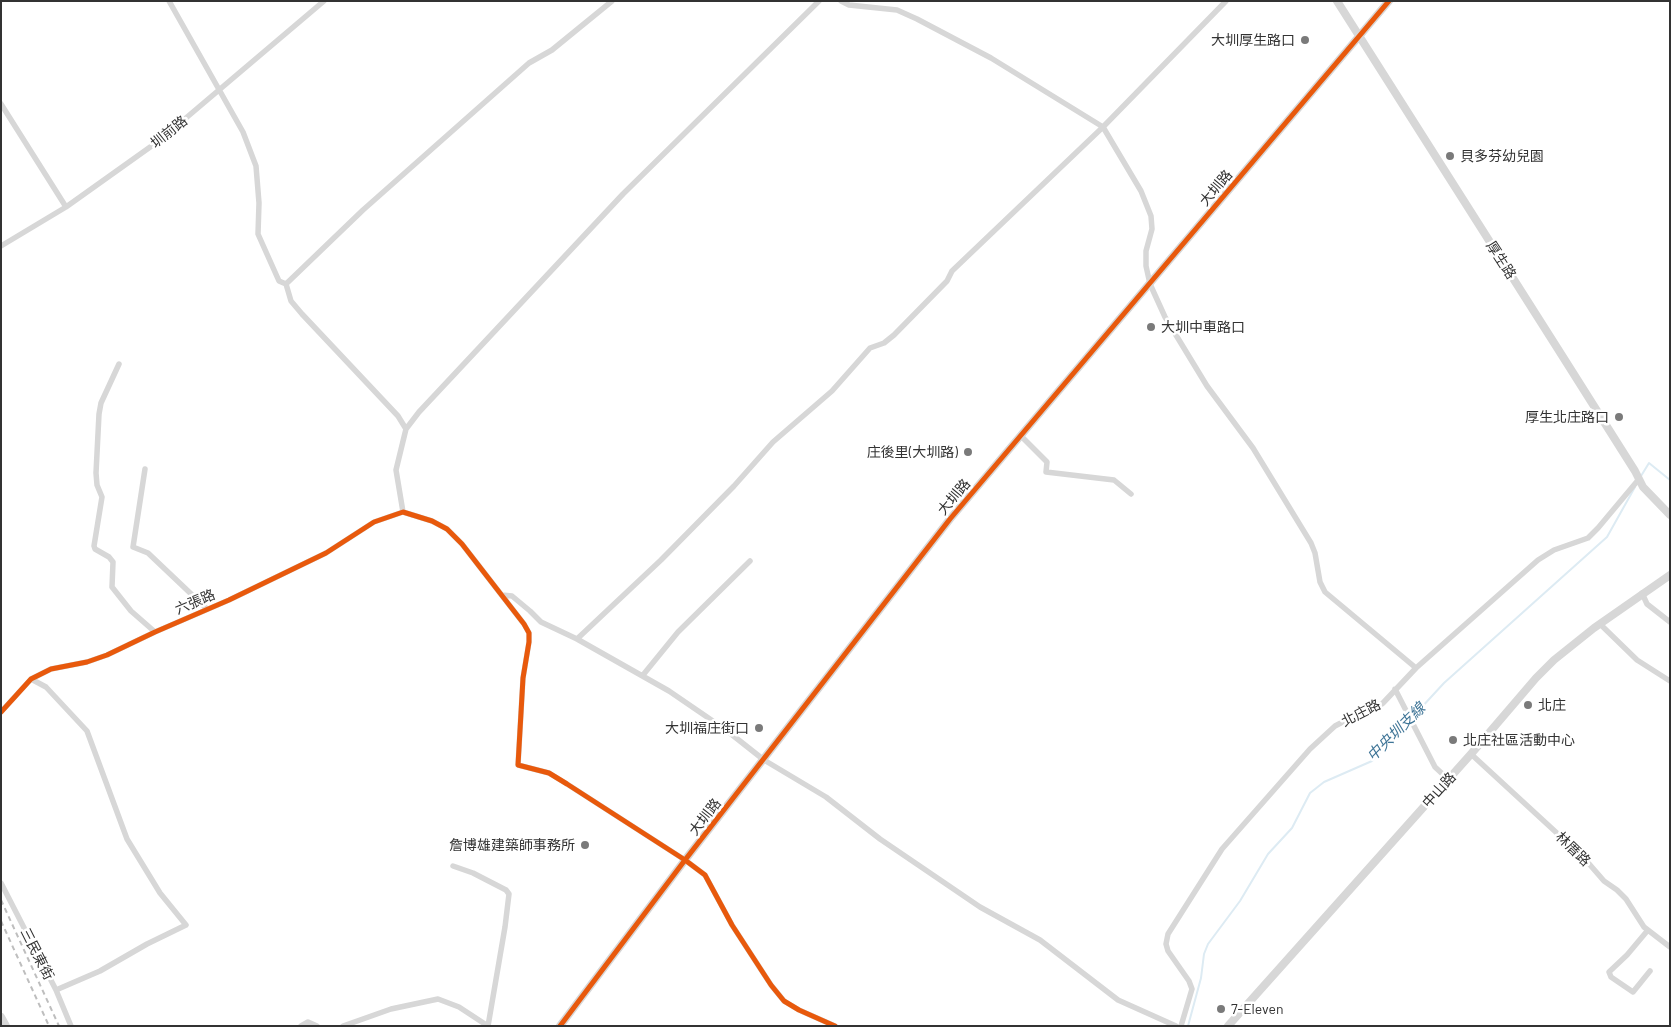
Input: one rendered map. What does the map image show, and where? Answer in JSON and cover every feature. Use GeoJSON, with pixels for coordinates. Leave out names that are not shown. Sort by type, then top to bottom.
{"type":"FeatureCollection","features":[{"type":"Feature","properties":{"kind":"street"},"geometry":{"type":"LineString","coordinates":[[169,1],[243,132],[256,166],[259,203],[258,234],[279,282],[286,284]]}},
{"type":"Feature","properties":{"kind":"street","name":"圳前路"},"geometry":{"type":"LineString","coordinates":[[1,246],[66,207],[160,140],[324,1]]}},
{"type":"Feature","properties":{"kind":"street"},"geometry":{"type":"LineString","coordinates":[[286,284],[370,203],[529,63],[552,50],[612,1]]}},
{"type":"Feature","properties":{"kind":"street"},"geometry":{"type":"LineString","coordinates":[[819,1],[623,194],[419,412],[406,429],[396,470],[402,512],[432,521],[447,530],[462,544],[529,633],[523,678],[518,765],[549,773],[685,860],[705,875],[731,924],[771,985],[784,1001],[799,1010],[836,1026]]}},
{"type":"Feature","properties":{"kind":"street"},"geometry":{"type":"LineString","coordinates":[[841,1],[849,5],[897,10],[917,19],[991,58],[1103,127],[1140,191],[1151,216],[1152,228],[1145,261],[1150,284],[1165,316],[1207,386],[1253,448],[1311,543],[1315,553],[1320,582],[1325,592],[1416,668]]}},
{"type":"Feature","properties":{"kind":"street"},"geometry":{"type":"LineString","coordinates":[[577,639],[661,560],[734,486],[758,457],[832,391],[870,348],[884,343],[894,335],[948,281],[952,271],[1103,127],[1226,1]]}},
{"type":"Feature","properties":{"kind":"street","name":"厚生路"},"geometry":{"type":"LineString","coordinates":[[1337,1],[1564,357],[1643,487],[1670,515]]}},
{"type":"Feature","properties":{"kind":"street","name":"大圳路"},"geometry":{"type":"LineString","coordinates":[[560,1026],[685,860],[944,527],[1389,1]]}},
{"type":"Feature","properties":{"kind":"street"},"geometry":{"type":"LineString","coordinates":[[1,104],[66,207]]}},
{"type":"Feature","properties":{"kind":"street"},"geometry":{"type":"LineString","coordinates":[[286,284],[291,302],[398,416],[406,429]]}},
{"type":"Feature","properties":{"kind":"street"},"geometry":{"type":"LineString","coordinates":[[119,364],[101,403],[99,414],[96,473],[97,485],[102,497],[94,546],[95,549],[111,558],[113,562],[112,587],[131,611],[155,632]]}},
{"type":"Feature","properties":{"kind":"street"},"geometry":{"type":"LineString","coordinates":[[1020,436],[1047,462],[1046,472],[1114,480],[1131,494]]}},
{"type":"Feature","properties":{"kind":"street"},"geometry":{"type":"LineString","coordinates":[[145,470],[133,547],[148,553],[207,609]]}},
{"type":"Feature","properties":{"kind":"street","name":"北庄路"},"geometry":{"type":"LineString","coordinates":[[1181,1026],[1192,989],[1189,981],[1168,951],[1166,944],[1168,934],[1222,849],[1310,749],[1335,726],[1356,715],[1374,710],[1383,703],[1416,668],[1538,560],[1554,550],[1588,538],[1639,479]]}},
{"type":"Feature","properties":{"kind":"street","name":"六張路"},"geometry":{"type":"LineString","coordinates":[[1,712],[31,679],[51,669],[107,656],[155,632],[256,588],[326,552],[374,522],[402,512]]}},
{"type":"Feature","properties":{"kind":"street"},"geometry":{"type":"LineString","coordinates":[[643,675],[678,632],[750,561]]}},
{"type":"Feature","properties":{"kind":"street","name":"中山路"},"geometry":{"type":"LineString","coordinates":[[1228,1026],[1448,780],[1536,678],[1554,660],[1600,624],[1670,575]]}},
{"type":"Feature","properties":{"kind":"street"},"geometry":{"type":"LineString","coordinates":[[1642,593],[1647,604],[1670,622]]}},
{"type":"Feature","properties":{"kind":"street"},"geometry":{"type":"LineString","coordinates":[[502,595],[512,596],[541,622],[577,639],[643,675],[726,730],[764,760],[826,797],[880,839],[980,907],[1040,940],[1118,1000],[1176,1026]]}},
{"type":"Feature","properties":{"kind":"street"},"geometry":{"type":"LineString","coordinates":[[1600,624],[1637,660],[1670,681]]}},
{"type":"Feature","properties":{"kind":"street"},"geometry":{"type":"LineString","coordinates":[[31,679],[46,688],[87,732],[125,834],[160,893],[186,924],[100,971],[56,990]]}},
{"type":"Feature","properties":{"kind":"street"},"geometry":{"type":"LineString","coordinates":[[1395,689],[1435,766],[1448,780]]}},
{"type":"Feature","properties":{"kind":"street","name":"林厝路"},"geometry":{"type":"LineString","coordinates":[[1471,754],[1584,858],[1607,883],[1617,890],[1648,930],[1670,947]]}},
{"type":"Feature","properties":{"kind":"street"},"geometry":{"type":"LineString","coordinates":[[343,1026],[391,1009],[434,999],[443,1000],[459,1007],[488,1026],[504,936],[509,894],[506,890],[473,873],[453,866]]}},
{"type":"Feature","properties":{"kind":"street","name":"三民東街"},"geometry":{"type":"LineString","coordinates":[[1,883],[56,990],[71,1026]]}},
{"type":"Feature","properties":{"kind":"street"},"geometry":{"type":"LineString","coordinates":[[1648,930],[1627,955],[1609,972],[1611,977],[1633,992],[1650,971]]}},
{"type":"Feature","properties":{"kind":"street"},"geometry":{"type":"LineString","coordinates":[[1,1017],[6,1026]]}},
{"type":"Feature","properties":{"kind":"street"},"geometry":{"type":"LineString","coordinates":[[300,1026],[308,1022],[317,1026]]}},
{"type":"Feature","properties":{"kind":"waterway"},"geometry":{"type":"LineString","coordinates":[[1641,476],[1649,463],[1670,480]]}},
{"type":"Feature","properties":{"kind":"waterway","name":"中央圳支線"},"geometry":{"type":"LineString","coordinates":[[1188,1026],[1201,978],[1204,954],[1208,944],[1240,901],[1268,854],[1292,828],[1310,793],[1324,782],[1372,761],[1444,683],[1607,537],[1635,487]]}},
{"type":"Feature","properties":{"kind":"railway"},"geometry":{"type":"LineString","coordinates":[[1,900],[59,1026]]}},
{"type":"Feature","properties":{"kind":"railway"},"geometry":{"type":"LineString","coordinates":[[1,921],[49,1026]]}},
{"type":"Feature","properties":{"kind":"cycle path"},"geometry":{"type":"LineString","coordinates":[[560,1026],[685,860],[950,519],[1389,1]]}},
{"type":"Feature","properties":{"kind":"cycle path"},"geometry":{"type":"LineString","coordinates":[[1,712],[31,679],[51,669],[87,662],[107,655],[229,600],[326,553],[374,522],[403,512],[432,521],[447,529],[462,544],[529,633],[523,678],[518,765],[549,773],[685,860],[705,875],[732,925],[771,985],[784,1001],[835,1026]]}},
{"type":"Feature","properties":{"kind":"place","name":"大圳厚生路口"},"geometry":{"type":"Point","coordinates":[1305,40]}},
{"type":"Feature","properties":{"kind":"place","name":"貝多芬幼兒園"},"geometry":{"type":"Point","coordinates":[1450,156]}},
{"type":"Feature","properties":{"kind":"place","name":"大圳中車路口"},"geometry":{"type":"Point","coordinates":[1151,327]}},
{"type":"Feature","properties":{"kind":"place","name":"厚生北庄路口"},"geometry":{"type":"Point","coordinates":[1619,417]}},
{"type":"Feature","properties":{"kind":"place","name":"庄後里(大圳路)"},"geometry":{"type":"Point","coordinates":[968,452]}},
{"type":"Feature","properties":{"kind":"place","name":"北庄"},"geometry":{"type":"Point","coordinates":[1528,705]}},
{"type":"Feature","properties":{"kind":"place","name":"大圳福庄街口"},"geometry":{"type":"Point","coordinates":[759,728]}},
{"type":"Feature","properties":{"kind":"place","name":"北庄社區活動中心"},"geometry":{"type":"Point","coordinates":[1453,740]}},
{"type":"Feature","properties":{"kind":"place","name":"詹博雄建築師事務所"},"geometry":{"type":"Point","coordinates":[585,845]}},
{"type":"Feature","properties":{"kind":"place","name":"7-Eleven"},"geometry":{"type":"Point","coordinates":[1221,1009]}}]}
